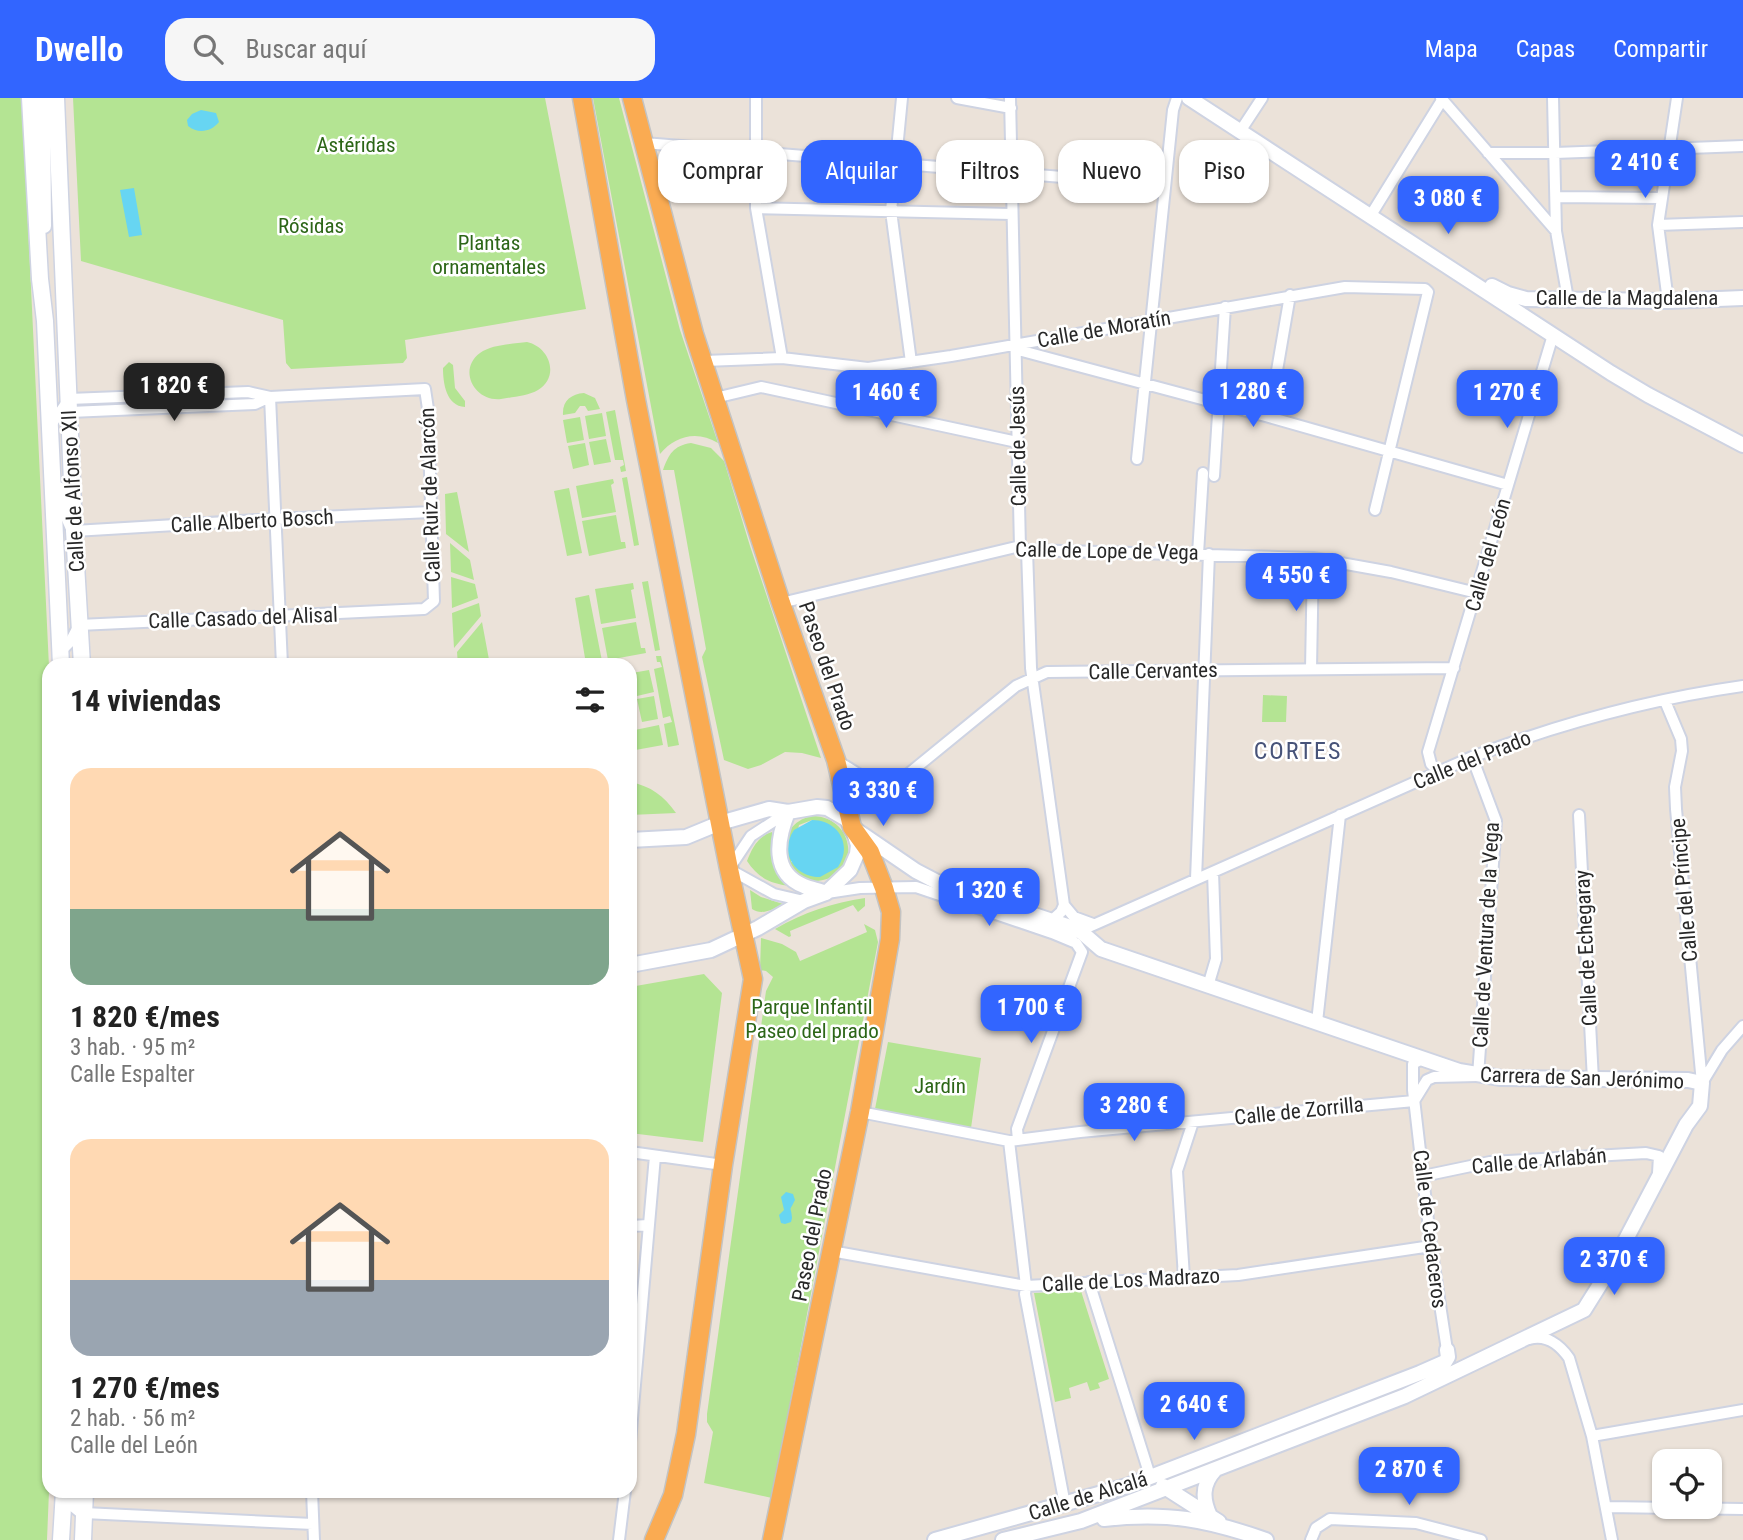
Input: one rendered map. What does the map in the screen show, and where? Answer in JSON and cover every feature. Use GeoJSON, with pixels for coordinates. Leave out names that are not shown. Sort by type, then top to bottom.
{"type":"FeatureCollection","features":[{"type":"Feature","properties":{"kind":"highway"},"geometry":{"type":"LineString","coordinates":[[582,98],[636,400],[753,985],[723,1165],[687,1434],[673,1495],[654,1540]]}},
{"type":"Feature","properties":{"kind":"highway","name":"Paseo del Prado"},"geometry":{"type":"LineString","coordinates":[[632,98],[694,334],[705,361],[781,603],[836,760],[852,827],[870,852],[891,912],[890,939],[860,1112],[773,1539]]}},
{"type":"Feature","properties":{"kind":"main road","name":"Calle de Alfonso XII"},"geometry":{"type":"LineString","coordinates":[[30,98],[40,279],[45,321],[61,658]]}},
{"type":"Feature","properties":{"kind":"main road","name":"Calle de Alfonso XII"},"geometry":{"type":"LineString","coordinates":[[56,98],[81,658]]}},
{"type":"Feature","properties":{"kind":"main road"},"geometry":{"type":"LineString","coordinates":[[61,1540],[64,1498]]}},
{"type":"Feature","properties":{"kind":"main road"},"geometry":{"type":"LineString","coordinates":[[83,1540],[85,1498]]}},
{"type":"Feature","properties":{"kind":"street","name":"Calle de Alfonso XII"},"geometry":{"type":"LineString","coordinates":[[45,321],[43,98],[65,318]]}},
{"type":"Feature","properties":{"kind":"street"},"geometry":{"type":"LineString","coordinates":[[756,98],[756,140]]}},
{"type":"Feature","properties":{"kind":"street"},"geometry":{"type":"LineString","coordinates":[[899,140],[902,98]]}},
{"type":"Feature","properties":{"kind":"street"},"geometry":{"type":"LineString","coordinates":[[957,98],[1010,103]]}},
{"type":"Feature","properties":{"kind":"street"},"geometry":{"type":"LineString","coordinates":[[1137,459],[1166,178],[1177,98]]}},
{"type":"Feature","properties":{"kind":"street"},"geometry":{"type":"LineString","coordinates":[[1189,98],[1648,395],[1743,445]]}},
{"type":"Feature","properties":{"kind":"street"},"geometry":{"type":"LineString","coordinates":[[1241,130],[1262,98]]}},
{"type":"Feature","properties":{"kind":"street"},"geometry":{"type":"LineString","coordinates":[[1553,98],[1556,231],[1568,299]]}},
{"type":"Feature","properties":{"kind":"street"},"geometry":{"type":"LineString","coordinates":[[1668,301],[1658,225],[1677,98]]}},
{"type":"Feature","properties":{"kind":"street"},"geometry":{"type":"LineString","coordinates":[[1371,215],[1441,99],[1556,231]]}},
{"type":"Feature","properties":{"kind":"street","name":"Calle de Jesús"},"geometry":{"type":"LineString","coordinates":[[1010,103],[1011,140]]}},
{"type":"Feature","properties":{"kind":"street"},"geometry":{"type":"LineString","coordinates":[[644,143],[658,144]]}},
{"type":"Feature","properties":{"kind":"street"},"geometry":{"type":"LineString","coordinates":[[1488,153],[1743,146]]}},
{"type":"Feature","properties":{"kind":"street"},"geometry":{"type":"LineString","coordinates":[[1044,176],[1087,179],[1166,178]]}},
{"type":"Feature","properties":{"kind":"street"},"geometry":{"type":"LineString","coordinates":[[1556,197],[1661,198]]}},
{"type":"Feature","properties":{"kind":"street"},"geometry":{"type":"LineString","coordinates":[[756,203],[782,358]]}},
{"type":"Feature","properties":{"kind":"street"},"geometry":{"type":"LineString","coordinates":[[892,203],[911,362]]}},
{"type":"Feature","properties":{"kind":"street","name":"Calle de Jesús"},"geometry":{"type":"LineString","coordinates":[[1011,203],[1017,442],[1033,677],[1064,905]]}},
{"type":"Feature","properties":{"kind":"street"},"geometry":{"type":"LineString","coordinates":[[756,208],[1011,214]]}},
{"type":"Feature","properties":{"kind":"street","name":"Calle de la Magdalena"},"geometry":{"type":"LineString","coordinates":[[1371,215],[1394,223],[1496,288],[1527,299],[1668,301],[1743,298]]}},
{"type":"Feature","properties":{"kind":"street"},"geometry":{"type":"LineString","coordinates":[[1658,225],[1743,222]]}},
{"type":"Feature","properties":{"kind":"street","name":"Calle de Moratín"},"geometry":{"type":"LineString","coordinates":[[705,361],[782,358],[868,368],[1346,287],[1425,289],[1428,292],[1389,451]]}},
{"type":"Feature","properties":{"kind":"street"},"geometry":{"type":"LineString","coordinates":[[1269,417],[1290,295]]}},
{"type":"Feature","properties":{"kind":"street"},"geometry":{"type":"LineString","coordinates":[[1196,879],[1205,670],[1203,554],[1208,475],[1219,403],[1225,307]]}},
{"type":"Feature","properties":{"kind":"street","name":"Calle del León"},"geometry":{"type":"LineString","coordinates":[[1438,772],[1431,764],[1428,752],[1553,335]]}},
{"type":"Feature","properties":{"kind":"street"},"geometry":{"type":"LineString","coordinates":[[1016,345],[1022,351],[1219,403],[1508,485]]}},
{"type":"Feature","properties":{"kind":"street"},"geometry":{"type":"LineString","coordinates":[[715,398],[761,387],[1017,442]]}},
{"type":"Feature","properties":{"kind":"street","name":"Calle Ruiz de Alarcón"},"geometry":{"type":"LineString","coordinates":[[270,397],[425,389],[428,409],[434,601]]}},
{"type":"Feature","properties":{"kind":"street"},"geometry":{"type":"LineString","coordinates":[[49,428],[69,406],[255,404],[270,397],[282,658]]}},
{"type":"Feature","properties":{"kind":"street"},"geometry":{"type":"LineString","coordinates":[[1375,510],[1389,451]]}},
{"type":"Feature","properties":{"kind":"street"},"geometry":{"type":"LineString","coordinates":[[53,488],[63,491],[64,508],[74,531]]}},
{"type":"Feature","properties":{"kind":"street","name":"Calle Alberto Bosch"},"geometry":{"type":"LineString","coordinates":[[74,531],[431,512]]}},
{"type":"Feature","properties":{"kind":"street","name":"Calle de Lope de Vega"},"geometry":{"type":"LineString","coordinates":[[781,603],[1011,547],[1314,558],[1391,572],[1477,593]]}},
{"type":"Feature","properties":{"kind":"street"},"geometry":{"type":"LineString","coordinates":[[1311,669],[1314,558]]}},
{"type":"Feature","properties":{"kind":"street","name":"Calle Casado del Alisal"},"geometry":{"type":"LineString","coordinates":[[79,625],[418,611],[434,601]]}},
{"type":"Feature","properties":{"kind":"street"},"geometry":{"type":"LineString","coordinates":[[61,658],[79,625]]}},
{"type":"Feature","properties":{"kind":"street","name":"Calle Cervantes"},"geometry":{"type":"LineString","coordinates":[[836,760],[873,780],[890,785],[904,778],[1016,686],[1047,672],[1454,668]]}},
{"type":"Feature","properties":{"kind":"street","name":"Calle del Prado"},"geometry":{"type":"LineString","coordinates":[[1086,927],[1472,757],[1552,729],[1687,694],[1743,686]]}},
{"type":"Feature","properties":{"kind":"street","name":"Calle del Príncipe"},"geometry":{"type":"LineString","coordinates":[[1665,701],[1681,739],[1682,751],[1675,787],[1676,809],[1702,1083]]}},
{"type":"Feature","properties":{"kind":"street","name":"Calle de Ventura de la Vega"},"geometry":{"type":"LineString","coordinates":[[1472,757],[1496,821],[1478,1076]]}},
{"type":"Feature","properties":{"kind":"street"},"geometry":{"type":"LineString","coordinates":[[804,901],[775,894],[729,869],[751,836],[788,813],[810,807],[827,808],[837,812],[852,827],[916,871],[941,884],[1051,927],[1076,943],[1082,952]]}},
{"type":"Feature","properties":{"kind":"street"},"geometry":{"type":"LineString","coordinates":[[637,840],[687,837],[720,823],[769,809],[788,813]]}},
{"type":"Feature","properties":{"kind":"street"},"geometry":{"type":"LineString","coordinates":[[788,813],[778,845],[782,866],[803,886],[826,893]]}},
{"type":"Feature","properties":{"kind":"street"},"geometry":{"type":"LineString","coordinates":[[1317,1022],[1339,815]]}},
{"type":"Feature","properties":{"kind":"street","name":"Calle de Echegaray"},"geometry":{"type":"LineString","coordinates":[[1579,815],[1593,1080]]}},
{"type":"Feature","properties":{"kind":"street"},"geometry":{"type":"LineString","coordinates":[[826,893],[850,870],[857,854],[858,845],[852,827]]}},
{"type":"Feature","properties":{"kind":"street"},"geometry":{"type":"LineString","coordinates":[[1208,986],[1216,959],[1213,872]]}},
{"type":"Feature","properties":{"kind":"street"},"geometry":{"type":"LineString","coordinates":[[637,964],[711,950],[758,928],[804,901],[826,893],[860,888],[916,887],[1051,927],[1086,927]]}},
{"type":"Feature","properties":{"kind":"street"},"geometry":{"type":"LineString","coordinates":[[1051,927],[1064,905],[1086,927],[1101,949],[1082,952]]}},
{"type":"Feature","properties":{"kind":"street","name":"Carrera de San Jerónimo"},"geometry":{"type":"LineString","coordinates":[[1101,949],[1478,1076],[1688,1080],[1702,1083]]}},
{"type":"Feature","properties":{"kind":"street"},"geometry":{"type":"LineString","coordinates":[[1065,1505],[1025,1294],[1014,1141],[1082,952]]}},
{"type":"Feature","properties":{"kind":"street"},"geometry":{"type":"LineString","coordinates":[[1657,1178],[1702,1101],[1702,1083],[1722,1050],[1743,1026]]}},
{"type":"Feature","properties":{"kind":"street"},"geometry":{"type":"LineString","coordinates":[[1414,1101],[1413,1064],[1415,1060],[1422,1059]]}},
{"type":"Feature","properties":{"kind":"street"},"geometry":{"type":"LineString","coordinates":[[1414,1101],[1427,1080],[1434,1077],[1478,1076]]}},
{"type":"Feature","properties":{"kind":"street","name":"Calle de Zorrilla"},"geometry":{"type":"LineString","coordinates":[[860,1112],[1014,1141],[1080,1132],[1414,1101]]}},
{"type":"Feature","properties":{"kind":"street","name":"Calle de Cedaceros"},"geometry":{"type":"LineString","coordinates":[[1414,1101],[1447,1353]]}},
{"type":"Feature","properties":{"kind":"street"},"geometry":{"type":"LineString","coordinates":[[1184,1278],[1177,1171],[1193,1122]]}},
{"type":"Feature","properties":{"kind":"street"},"geometry":{"type":"LineString","coordinates":[[637,1153],[723,1165]]}},
{"type":"Feature","properties":{"kind":"street","name":"Calle de Arlabán"},"geometry":{"type":"LineString","coordinates":[[1424,1179],[1428,1175],[1490,1162],[1646,1153],[1659,1156],[1657,1178]]}},
{"type":"Feature","properties":{"kind":"street"},"geometry":{"type":"LineString","coordinates":[[637,1362],[655,1156]]}},
{"type":"Feature","properties":{"kind":"street","name":"Calle de Alcalá"},"geometry":{"type":"LineString","coordinates":[[1003,1540],[1026,1538],[1081,1521],[1405,1396],[1584,1310],[1614,1262],[1657,1178]]}},
{"type":"Feature","properties":{"kind":"street"},"geometry":{"type":"LineString","coordinates":[[637,1226],[649,1225]]}},
{"type":"Feature","properties":{"kind":"street","name":"Calle de Los Madrazo"},"geometry":{"type":"LineString","coordinates":[[831,1251],[1026,1286],[1238,1275],[1431,1246]]}},
{"type":"Feature","properties":{"kind":"street"},"geometry":{"type":"LineString","coordinates":[[1089,1282],[1150,1476],[1230,1531]]}},
{"type":"Feature","properties":{"kind":"street"},"geometry":{"type":"LineString","coordinates":[[1521,1341],[1535,1337],[1550,1340],[1565,1352],[1592,1437],[1612,1540]]}},
{"type":"Feature","properties":{"kind":"street"},"geometry":{"type":"LineString","coordinates":[[1447,1353],[1462,1363],[1471,1363]]}},
{"type":"Feature","properties":{"kind":"street","name":"Calle de Alcalá"},"geometry":{"type":"LineString","coordinates":[[935,1540],[1065,1505],[1150,1476],[1420,1373],[1445,1362],[1447,1353]]}},
{"type":"Feature","properties":{"kind":"street"},"geometry":{"type":"LineString","coordinates":[[1592,1437],[1743,1410]]}},
{"type":"Feature","properties":{"kind":"street"},"geometry":{"type":"LineString","coordinates":[[1210,1516],[1204,1492],[1209,1477],[1215,1470]]}},
{"type":"Feature","properties":{"kind":"street"},"geometry":{"type":"LineString","coordinates":[[74,1498],[74,1504],[84,1513],[313,1524]]}},
{"type":"Feature","properties":{"kind":"street"},"geometry":{"type":"LineString","coordinates":[[312,1498],[314,1540]]}},
{"type":"Feature","properties":{"kind":"street"},"geometry":{"type":"LineString","coordinates":[[619,1540],[624,1498]]}},
{"type":"Feature","properties":{"kind":"street"},"geometry":{"type":"LineString","coordinates":[[1606,1507],[1743,1509]]}},
{"type":"Feature","properties":{"kind":"street"},"geometry":{"type":"LineString","coordinates":[[1081,1521],[1159,1515],[1266,1540]]}},
{"type":"Feature","properties":{"kind":"street"},"geometry":{"type":"LineString","coordinates":[[1020,1517],[1026,1538]]}},
{"type":"Feature","properties":{"kind":"street"},"geometry":{"type":"LineString","coordinates":[[1311,1540],[1317,1528],[1330,1519],[1416,1523],[1481,1540]]}},
{"type":"Feature","properties":{"kind":"green space"},"geometry":{"type":"Polygon","coordinates":[[[0,98],[22,98],[49,658],[42,658],[42,1498],[49,1498],[47,1540],[0,1540],[0,98]]]}},
{"type":"Feature","properties":{"kind":"green space"},"geometry":{"type":"Polygon","coordinates":[[[73,98],[545,98],[586,309],[405,340],[407,358],[403,363],[291,369],[286,363],[283,320],[81,261],[73,98]]]}},
{"type":"Feature","properties":{"kind":"green space"},"geometry":{"type":"Polygon","coordinates":[[[593,98],[619,98],[680,330],[718,443],[702,437],[687,437],[672,443],[660,454],[593,98]]]}},
{"type":"Feature","properties":{"kind":"green space"},"geometry":{"type":"Polygon","coordinates":[[[527,342],[542,350],[549,363],[549,378],[545,384],[530,394],[501,399],[492,399],[477,390],[472,384],[470,368],[480,353],[496,346],[527,342]]]}},
{"type":"Feature","properties":{"kind":"green space"},"geometry":{"type":"Polygon","coordinates":[[[449,362],[453,365],[455,388],[465,401],[465,407],[454,403],[447,393],[443,368],[449,362]]]}},
{"type":"Feature","properties":{"kind":"green space"},"geometry":{"type":"Polygon","coordinates":[[[584,393],[595,398],[600,409],[588,411],[585,406],[580,406],[575,413],[563,415],[568,399],[584,393]]]}},
{"type":"Feature","properties":{"kind":"green space"},"geometry":{"type":"Polygon","coordinates":[[[615,410],[626,471],[621,472],[623,460],[615,460],[606,412],[615,410]]]}},
{"type":"Feature","properties":{"kind":"green space"},"geometry":{"type":"Polygon","coordinates":[[[602,413],[606,436],[589,439],[585,416],[602,413]]]}},
{"type":"Feature","properties":{"kind":"green space"},"geometry":{"type":"Polygon","coordinates":[[[580,417],[584,440],[567,443],[563,420],[580,417]]]}},
{"type":"Feature","properties":{"kind":"green space"},"geometry":{"type":"Polygon","coordinates":[[[606,439],[611,462],[594,465],[589,442],[606,439]]]}},
{"type":"Feature","properties":{"kind":"green space"},"geometry":{"type":"Polygon","coordinates":[[[585,443],[589,465],[573,469],[568,446],[585,443]]]}},
{"type":"Feature","properties":{"kind":"green space"},"geometry":{"type":"Polygon","coordinates":[[[691,443],[711,448],[724,461],[821,758],[785,752],[748,769],[724,760],[702,657],[706,649],[674,470],[663,470],[672,452],[691,443]]]}},
{"type":"Feature","properties":{"kind":"green space"},"geometry":{"type":"Polygon","coordinates":[[[627,477],[639,545],[634,546],[622,478],[627,477]]]}},
{"type":"Feature","properties":{"kind":"green space"},"geometry":{"type":"Polygon","coordinates":[[[613,479],[614,483],[611,485],[616,512],[582,518],[576,486],[613,479]]]}},
{"type":"Feature","properties":{"kind":"green space"},"geometry":{"type":"Polygon","coordinates":[[[569,488],[582,553],[567,556],[554,491],[569,488]]]}},
{"type":"Feature","properties":{"kind":"green space"},"geometry":{"type":"Polygon","coordinates":[[[457,492],[469,552],[446,534],[445,494],[457,492]]]}},
{"type":"Feature","properties":{"kind":"green space"},"geometry":{"type":"Polygon","coordinates":[[[616,515],[621,542],[625,542],[626,548],[589,556],[582,521],[616,515]]]}},
{"type":"Feature","properties":{"kind":"green space"},"geometry":{"type":"Polygon","coordinates":[[[450,543],[470,560],[474,580],[451,572],[450,543]]]}},
{"type":"Feature","properties":{"kind":"green space"},"geometry":{"type":"Polygon","coordinates":[[[451,577],[475,584],[478,598],[452,608],[451,577]]]}},
{"type":"Feature","properties":{"kind":"green space"},"geometry":{"type":"Polygon","coordinates":[[[648,581],[660,650],[655,651],[642,582],[648,581]]]}},
{"type":"Feature","properties":{"kind":"green space"},"geometry":{"type":"Polygon","coordinates":[[[633,583],[634,589],[631,590],[636,618],[601,624],[595,589],[633,583]]]}},
{"type":"Feature","properties":{"kind":"green space"},"geometry":{"type":"Polygon","coordinates":[[[589,595],[601,658],[585,658],[575,598],[589,595]]]}},
{"type":"Feature","properties":{"kind":"green space"},"geometry":{"type":"Polygon","coordinates":[[[479,603],[481,616],[454,648],[452,613],[479,603]]]}},
{"type":"Feature","properties":{"kind":"green space"},"geometry":{"type":"Polygon","coordinates":[[[482,622],[489,658],[457,658],[457,652],[482,622]]]}},
{"type":"Feature","properties":{"kind":"green space"},"geometry":{"type":"Polygon","coordinates":[[[636,622],[641,648],[645,648],[646,653],[608,658],[602,628],[636,622]]]}},
{"type":"Feature","properties":{"kind":"green space"},"geometry":{"type":"Polygon","coordinates":[[[656,656],[661,656],[679,745],[668,747],[664,724],[672,722],[670,716],[663,718],[654,669],[662,667],[656,656]]]}},
{"type":"Feature","properties":{"kind":"green space"},"geometry":{"type":"Polygon","coordinates":[[[649,670],[654,692],[637,696],[637,672],[649,670]]]}},
{"type":"Feature","properties":{"kind":"green space"},"geometry":{"type":"Polygon","coordinates":[[[1263,695],[1287,696],[1286,722],[1262,722],[1263,695]]]}},
{"type":"Feature","properties":{"kind":"green space"},"geometry":{"type":"Polygon","coordinates":[[[654,696],[658,719],[642,722],[637,699],[654,696]]]}},
{"type":"Feature","properties":{"kind":"green space"},"geometry":{"type":"Polygon","coordinates":[[[659,725],[663,745],[637,750],[637,730],[659,725]]]}},
{"type":"Feature","properties":{"kind":"green space"},"geometry":{"type":"Polygon","coordinates":[[[637,784],[656,793],[676,813],[637,815],[637,784]]]}},
{"type":"Feature","properties":{"kind":"green space"},"geometry":{"type":"Polygon","coordinates":[[[811,816],[825,818],[836,824],[844,833],[848,856],[836,875],[823,880],[809,880],[797,875],[789,867],[785,856],[785,843],[797,822],[811,816]],[[812,820],[799,825],[791,862],[838,867],[812,820]]]}},
{"type":"Feature","properties":{"kind":"green space"},"geometry":{"type":"Polygon","coordinates":[[[772,832],[776,867],[791,886],[766,879],[747,861],[756,843],[772,832]]]}},
{"type":"Feature","properties":{"kind":"green space"},"geometry":{"type":"Polygon","coordinates":[[[750,890],[761,897],[783,904],[768,911],[756,911],[752,909],[750,890]]]}},
{"type":"Feature","properties":{"kind":"green space"},"geometry":{"type":"Polygon","coordinates":[[[865,898],[865,906],[858,912],[853,905],[790,931],[789,937],[775,929],[819,909],[865,898]]]}},
{"type":"Feature","properties":{"kind":"green space","name":"Parque Infantil Paseo del prado"},"geometry":{"type":"Polygon","coordinates":[[[864,924],[875,930],[878,942],[772,1498],[704,1483],[713,1432],[707,1422],[707,1414],[766,991],[773,977],[760,970],[761,938],[782,944],[796,952],[800,961],[867,932],[864,924]]]}},
{"type":"Feature","properties":{"kind":"green space"},"geometry":{"type":"Polygon","coordinates":[[[704,974],[722,993],[703,1142],[637,1134],[637,986],[704,974]]]}},
{"type":"Feature","properties":{"kind":"green space","name":"Jardín"},"geometry":{"type":"Polygon","coordinates":[[[888,1042],[981,1058],[971,1128],[875,1109],[888,1042]]]}},
{"type":"Feature","properties":{"kind":"green space"},"geometry":{"type":"Polygon","coordinates":[[[1081,1291],[1109,1379],[1098,1383],[1100,1388],[1090,1391],[1087,1382],[1069,1388],[1071,1398],[1055,1402],[1034,1293],[1081,1291]]]}},
{"type":"Feature","properties":{"kind":"water"},"geometry":{"type":"Polygon","coordinates":[[[201,110],[216,113],[219,122],[204,131],[188,126],[187,120],[201,110]]]}},
{"type":"Feature","properties":{"kind":"water"},"geometry":{"type":"Polygon","coordinates":[[[134,188],[142,235],[129,237],[120,190],[134,188]]]}},
{"type":"Feature","properties":{"kind":"water"},"geometry":{"type":"Polygon","coordinates":[[[812,820],[829,824],[836,829],[843,842],[844,850],[838,867],[820,877],[803,873],[796,868],[789,855],[788,847],[794,830],[812,820]]]}},
{"type":"Feature","properties":{"kind":"water"},"geometry":{"type":"Polygon","coordinates":[[[786,1192],[793,1194],[795,1200],[790,1209],[791,1222],[785,1224],[781,1223],[779,1215],[784,1210],[781,1197],[786,1192]]]}},
{"type":"Feature","properties":{"kind":"district","name":"CORTES"},"geometry":{"type":"Point","coordinates":[1298,751]}},
{"type":"Feature","properties":{"kind":"park label","name":"Astéridas"},"geometry":{"type":"Point","coordinates":[356,145]}},
{"type":"Feature","properties":{"kind":"park label","name":"Rósidas"},"geometry":{"type":"Point","coordinates":[311,226]}},
{"type":"Feature","properties":{"kind":"park label","name":"Plantas ornamentales"},"geometry":{"type":"Point","coordinates":[489,255]}}]}
